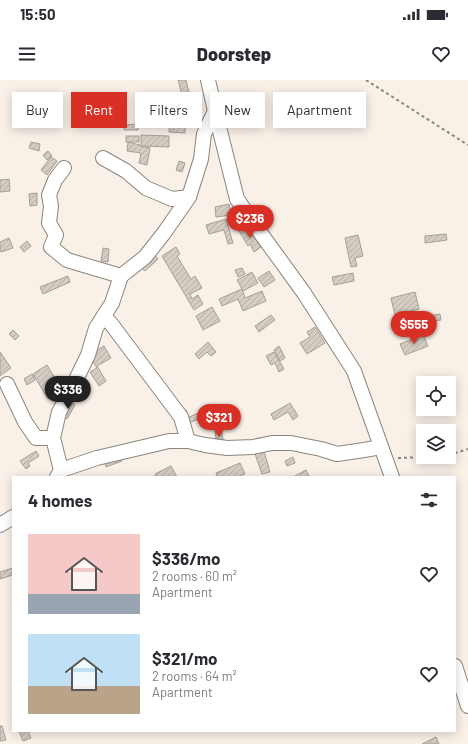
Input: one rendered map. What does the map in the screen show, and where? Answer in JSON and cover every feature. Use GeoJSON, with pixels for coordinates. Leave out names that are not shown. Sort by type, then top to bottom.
{"type":"FeatureCollection","features":[{"type":"Feature","properties":{"kind":"street"},"geometry":{"type":"LineString","coordinates":[[208,80],[211,92]]}},
{"type":"Feature","properties":{"kind":"street"},"geometry":{"type":"LineString","coordinates":[[210,121],[204,134],[201,159],[189,197],[146,257],[121,276],[112,303],[96,328],[88,355],[59,412],[53,438],[59,474],[97,458],[169,441],[188,441],[227,448],[291,443],[337,454],[364,450],[383,452]]}},
{"type":"Feature","properties":{"kind":"street"},"geometry":{"type":"LineString","coordinates":[[219,128],[237,199],[304,293],[354,371],[392,476]]}},
{"type":"Feature","properties":{"kind":"street"},"geometry":{"type":"LineString","coordinates":[[103,158],[126,171],[146,188],[172,199],[189,197]]}},
{"type":"Feature","properties":{"kind":"street"},"geometry":{"type":"LineString","coordinates":[[64,168],[55,180],[49,195],[51,206],[49,223],[56,235],[51,247],[67,260],[121,276]]}},
{"type":"Feature","properties":{"kind":"street"},"geometry":{"type":"LineString","coordinates":[[104,316],[181,416],[188,441]]}},
{"type":"Feature","properties":{"kind":"street"},"geometry":{"type":"LineString","coordinates":[[7,384],[25,422],[36,438],[53,438]]}},
{"type":"Feature","properties":{"kind":"street"},"geometry":{"type":"LineString","coordinates":[[0,525],[12,518]]}},
{"type":"Feature","properties":{"kind":"street"},"geometry":{"type":"LineString","coordinates":[[456,669],[468,706]]}},
{"type":"Feature","properties":{"kind":"path"},"geometry":{"type":"LineString","coordinates":[[366,80],[468,144]]}},
{"type":"Feature","properties":{"kind":"path"},"geometry":{"type":"LineString","coordinates":[[456,453],[468,449]]}},
{"type":"Feature","properties":{"kind":"path"},"geometry":{"type":"LineString","coordinates":[[383,452],[416,456]]}},
{"type":"Feature","properties":{"kind":"building"},"geometry":{"type":"Polygon","coordinates":[[[178,80],[186,80],[189,92],[181,92],[178,80]]]}},
{"type":"Feature","properties":{"kind":"building"},"geometry":{"type":"Polygon","coordinates":[[[135,124],[135,128],[138,128],[138,130],[124,130],[124,128],[127,128],[127,125],[135,124]]]}},
{"type":"Feature","properties":{"kind":"building"},"geometry":{"type":"Polygon","coordinates":[[[169,128],[185,128],[185,133],[169,132],[169,128]]]}},
{"type":"Feature","properties":{"kind":"building"},"geometry":{"type":"Polygon","coordinates":[[[141,135],[169,136],[169,147],[141,146],[141,135]]]}},
{"type":"Feature","properties":{"kind":"building"},"geometry":{"type":"Polygon","coordinates":[[[126,136],[139,136],[139,142],[126,142],[126,136]]]}},
{"type":"Feature","properties":{"kind":"building"},"geometry":{"type":"Polygon","coordinates":[[[31,142],[40,144],[39,151],[29,148],[31,142]]]}},
{"type":"Feature","properties":{"kind":"building"},"geometry":{"type":"Polygon","coordinates":[[[128,142],[150,148],[147,165],[139,163],[141,153],[127,151],[128,142]]]}},
{"type":"Feature","properties":{"kind":"building"},"geometry":{"type":"Polygon","coordinates":[[[48,151],[52,156],[47,160],[43,155],[48,151]]]}},
{"type":"Feature","properties":{"kind":"building"},"geometry":{"type":"Polygon","coordinates":[[[51,157],[57,161],[47,175],[41,170],[51,157]]]}},
{"type":"Feature","properties":{"kind":"building"},"geometry":{"type":"Polygon","coordinates":[[[179,161],[185,163],[182,172],[176,170],[179,161]]]}},
{"type":"Feature","properties":{"kind":"building"},"geometry":{"type":"Polygon","coordinates":[[[9,179],[10,191],[0,192],[0,180],[9,179]]]}},
{"type":"Feature","properties":{"kind":"building"},"geometry":{"type":"Polygon","coordinates":[[[37,193],[37,205],[30,206],[29,194],[37,193]]]}},
{"type":"Feature","properties":{"kind":"building"},"geometry":{"type":"Polygon","coordinates":[[[229,204],[231,215],[216,217],[215,207],[229,204]]]}},
{"type":"Feature","properties":{"kind":"building"},"geometry":{"type":"Polygon","coordinates":[[[226,219],[233,243],[228,244],[224,230],[209,234],[206,225],[226,219]]]}},
{"type":"Feature","properties":{"kind":"building"},"geometry":{"type":"Polygon","coordinates":[[[247,226],[261,247],[254,252],[250,244],[248,246],[239,231],[247,226]]]}},
{"type":"Feature","properties":{"kind":"building"},"geometry":{"type":"Polygon","coordinates":[[[446,234],[447,240],[425,243],[425,236],[446,234]]]}},
{"type":"Feature","properties":{"kind":"building"},"geometry":{"type":"Polygon","coordinates":[[[358,235],[363,256],[355,258],[357,266],[351,267],[345,238],[358,235]]]}},
{"type":"Feature","properties":{"kind":"building"},"geometry":{"type":"Polygon","coordinates":[[[9,238],[13,248],[1,252],[0,242],[9,238]]]}},
{"type":"Feature","properties":{"kind":"building"},"geometry":{"type":"Polygon","coordinates":[[[27,241],[31,246],[24,252],[20,247],[27,241]]]}},
{"type":"Feature","properties":{"kind":"building"},"geometry":{"type":"Polygon","coordinates":[[[176,247],[180,254],[177,256],[191,279],[195,276],[202,288],[190,294],[192,299],[198,295],[203,304],[194,310],[162,256],[176,247]]]}},
{"type":"Feature","properties":{"kind":"building"},"geometry":{"type":"Polygon","coordinates":[[[103,248],[109,249],[108,262],[101,261],[103,248]]]}},
{"type":"Feature","properties":{"kind":"building"},"geometry":{"type":"Polygon","coordinates":[[[154,254],[158,259],[145,271],[140,267],[154,254]]]}},
{"type":"Feature","properties":{"kind":"building"},"geometry":{"type":"Polygon","coordinates":[[[242,268],[245,274],[238,277],[235,270],[242,268]]]}},
{"type":"Feature","properties":{"kind":"building"},"geometry":{"type":"Polygon","coordinates":[[[269,271],[275,280],[264,287],[258,278],[269,271]]]}},
{"type":"Feature","properties":{"kind":"building"},"geometry":{"type":"Polygon","coordinates":[[[252,272],[258,283],[243,291],[237,280],[252,272]]]}},
{"type":"Feature","properties":{"kind":"building"},"geometry":{"type":"Polygon","coordinates":[[[353,273],[354,281],[334,285],[332,277],[353,273]]]}},
{"type":"Feature","properties":{"kind":"building"},"geometry":{"type":"Polygon","coordinates":[[[68,276],[70,282],[43,294],[40,287],[68,276]]]}},
{"type":"Feature","properties":{"kind":"building"},"geometry":{"type":"Polygon","coordinates":[[[242,289],[245,298],[262,291],[266,301],[243,311],[238,299],[222,306],[219,299],[242,289]]]}},
{"type":"Feature","properties":{"kind":"building"},"geometry":{"type":"Polygon","coordinates":[[[415,292],[419,309],[395,315],[391,298],[415,292]]]}},
{"type":"Feature","properties":{"kind":"building"},"geometry":{"type":"Polygon","coordinates":[[[212,307],[220,321],[203,330],[196,316],[212,307]]]}},
{"type":"Feature","properties":{"kind":"building"},"geometry":{"type":"Polygon","coordinates":[[[440,314],[441,320],[423,323],[422,317],[440,314]]]}},
{"type":"Feature","properties":{"kind":"building"},"geometry":{"type":"Polygon","coordinates":[[[271,315],[275,320],[259,332],[255,326],[271,315]]]}},
{"type":"Feature","properties":{"kind":"building"},"geometry":{"type":"Polygon","coordinates":[[[315,327],[325,343],[307,354],[300,343],[310,337],[307,332],[315,327]]]}},
{"type":"Feature","properties":{"kind":"building"},"geometry":{"type":"Polygon","coordinates":[[[13,330],[19,336],[15,340],[9,334],[13,330]]]}},
{"type":"Feature","properties":{"kind":"building"},"geometry":{"type":"Polygon","coordinates":[[[423,335],[428,346],[405,355],[400,344],[423,335]]]}},
{"type":"Feature","properties":{"kind":"building"},"geometry":{"type":"Polygon","coordinates":[[[208,342],[216,352],[211,356],[207,352],[199,359],[195,354],[208,342]]]}},
{"type":"Feature","properties":{"kind":"building"},"geometry":{"type":"Polygon","coordinates":[[[104,346],[111,358],[97,366],[106,381],[99,386],[90,372],[97,368],[89,355],[104,346]]]}},
{"type":"Feature","properties":{"kind":"building"},"geometry":{"type":"Polygon","coordinates":[[[279,346],[285,358],[280,361],[274,350],[279,346]]]}},
{"type":"Feature","properties":{"kind":"building"},"geometry":{"type":"Polygon","coordinates":[[[0,352],[11,368],[0,376],[0,352]]]}},
{"type":"Feature","properties":{"kind":"building"},"geometry":{"type":"Polygon","coordinates":[[[274,352],[284,369],[279,372],[275,363],[271,365],[266,356],[274,352]]]}},
{"type":"Feature","properties":{"kind":"building"},"geometry":{"type":"Polygon","coordinates":[[[47,365],[62,390],[48,399],[33,374],[47,365]]]}},
{"type":"Feature","properties":{"kind":"building"},"geometry":{"type":"Polygon","coordinates":[[[32,374],[35,380],[27,385],[24,379],[32,374]]]}},
{"type":"Feature","properties":{"kind":"building"},"geometry":{"type":"Polygon","coordinates":[[[69,402],[75,405],[67,419],[62,416],[69,402]]]}},
{"type":"Feature","properties":{"kind":"building"},"geometry":{"type":"Polygon","coordinates":[[[290,403],[298,416],[293,420],[288,412],[274,420],[271,414],[290,403]]]}},
{"type":"Feature","properties":{"kind":"building"},"geometry":{"type":"Polygon","coordinates":[[[186,410],[189,417],[206,410],[208,415],[189,423],[183,411],[186,410]]]}},
{"type":"Feature","properties":{"kind":"building"},"geometry":{"type":"Polygon","coordinates":[[[221,430],[224,444],[217,445],[215,431],[221,430]]]}},
{"type":"Feature","properties":{"kind":"building"},"geometry":{"type":"Polygon","coordinates":[[[36,451],[39,456],[28,463],[30,466],[26,469],[20,461],[36,451]]]}},
{"type":"Feature","properties":{"kind":"building"},"geometry":{"type":"Polygon","coordinates":[[[264,451],[270,472],[262,474],[255,454],[264,451]]]}},
{"type":"Feature","properties":{"kind":"building"},"geometry":{"type":"Polygon","coordinates":[[[119,455],[122,461],[106,467],[104,460],[119,455]]]}},
{"type":"Feature","properties":{"kind":"building"},"geometry":{"type":"Polygon","coordinates":[[[293,457],[295,463],[287,466],[285,461],[293,457]]]}},
{"type":"Feature","properties":{"kind":"building"},"geometry":{"type":"Polygon","coordinates":[[[240,463],[245,474],[240,476],[217,476],[216,473],[240,463]]]}},
{"type":"Feature","properties":{"kind":"building"},"geometry":{"type":"Polygon","coordinates":[[[171,466],[176,476],[156,476],[155,474],[171,466]]]}},
{"type":"Feature","properties":{"kind":"building"},"geometry":{"type":"Polygon","coordinates":[[[306,470],[309,476],[295,476],[306,470]]]}},
{"type":"Feature","properties":{"kind":"building"},"geometry":{"type":"Polygon","coordinates":[[[12,568],[12,575],[0,579],[0,572],[12,568]]]}},
{"type":"Feature","properties":{"kind":"building"},"geometry":{"type":"Polygon","coordinates":[[[0,726],[2,726],[6,740],[0,741],[0,726]]]}},
{"type":"Feature","properties":{"kind":"building"},"geometry":{"type":"Polygon","coordinates":[[[19,732],[28,732],[31,738],[23,741],[19,732]]]}},
{"type":"Feature","properties":{"kind":"building"},"geometry":{"type":"Polygon","coordinates":[[[436,737],[439,744],[422,744],[436,737]]]}}]}
